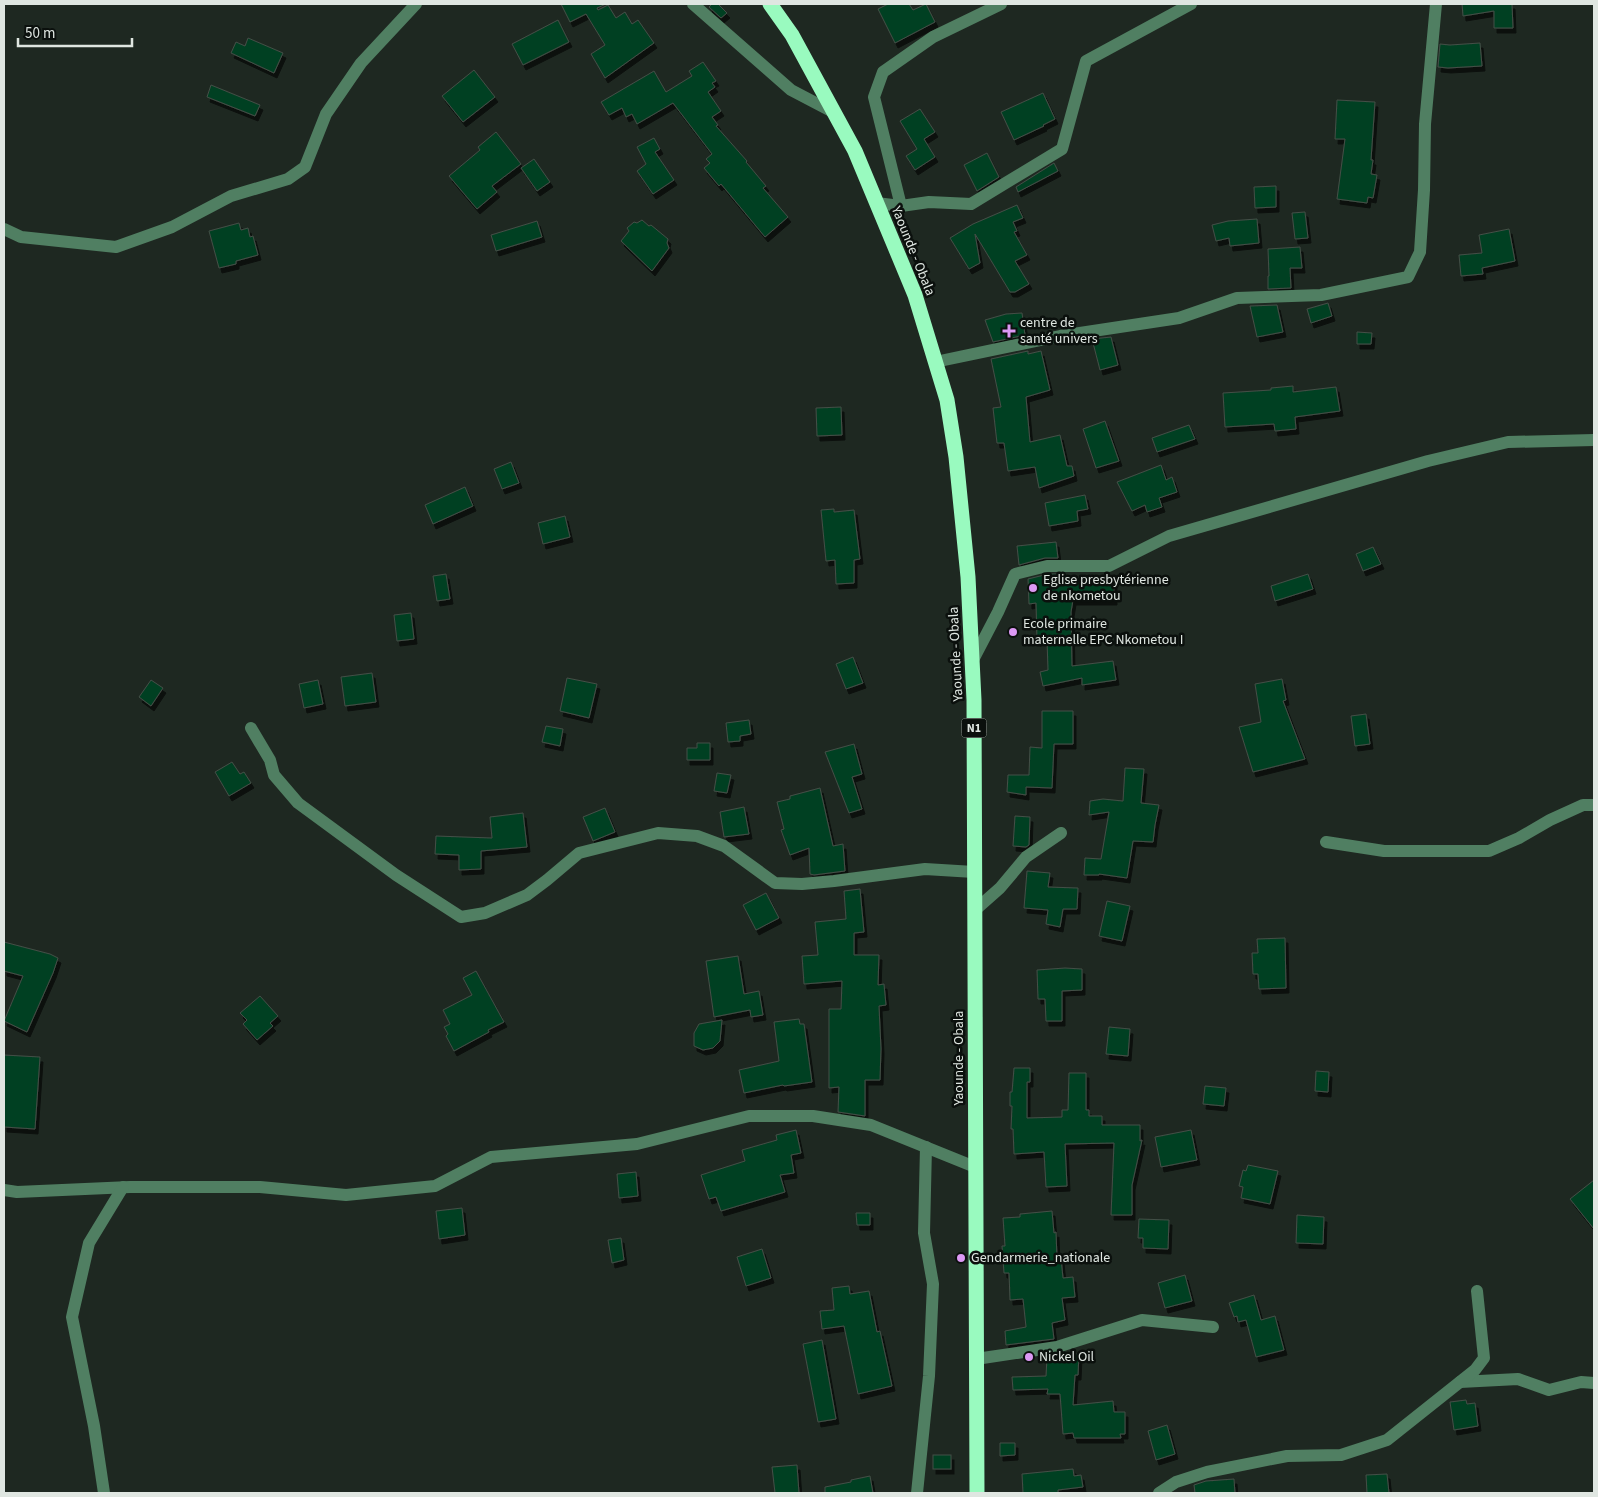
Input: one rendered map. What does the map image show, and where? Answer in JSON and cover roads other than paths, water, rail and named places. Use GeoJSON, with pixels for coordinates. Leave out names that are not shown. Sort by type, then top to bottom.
{"type":"FeatureCollection","features":[{"type":"Feature","properties":{"kind":"highway","name":"Yaounde - Obala"},"geometry":{"type":"LineString","coordinates":[[770,4],[792,35],[855,152],[915,295],[947,400],[956,457],[968,577],[974,700],[977,1493]]}},
{"type":"Feature","properties":{"kind":"street"},"geometry":{"type":"LineString","coordinates":[[4,229],[21,237],[116,247],[172,227],[231,196],[288,180],[305,167],[326,114],[361,63],[416,4]]}},
{"type":"Feature","properties":{"kind":"street"},"geometry":{"type":"LineString","coordinates":[[693,4],[791,90],[833,112]]}},
{"type":"Feature","properties":{"kind":"street"},"geometry":{"type":"LineString","coordinates":[[901,206],[874,97],[883,72],[932,37],[1002,4]]}},
{"type":"Feature","properties":{"kind":"street"},"geometry":{"type":"LineString","coordinates":[[876,203],[901,206],[929,202],[971,204],[1062,149],[1086,60],[1188,4]]}},
{"type":"Feature","properties":{"kind":"street"},"geometry":{"type":"LineString","coordinates":[[935,362],[1060,336],[1178,318],[1237,298],[1321,294],[1408,277],[1420,252],[1424,190],[1425,124],[1436,4]]}},
{"type":"Feature","properties":{"kind":"street"},"geometry":{"type":"LineString","coordinates":[[972,660],[998,612],[1015,574],[1047,566],[1109,566],[1169,536],[1428,460],[1508,442],[1594,440]]}},
{"type":"Feature","properties":{"kind":"street"},"geometry":{"type":"LineString","coordinates":[[251,728],[270,760],[274,775],[298,803],[396,875],[461,916],[485,912],[527,895],[579,853],[658,833],[697,836],[724,846],[775,883],[802,884],[925,869],[974,872]]}},
{"type":"Feature","properties":{"kind":"street"},"geometry":{"type":"LineString","coordinates":[[1326,842],[1384,851],[1488,851],[1583,805],[1594,806]]}},
{"type":"Feature","properties":{"kind":"street"},"geometry":{"type":"LineString","coordinates":[[974,911],[1000,888],[1026,857],[1061,833]]}},
{"type":"Feature","properties":{"kind":"street"},"geometry":{"type":"LineString","coordinates":[[4,1190],[17,1192],[123,1187],[260,1187],[346,1195],[435,1186],[491,1156],[636,1144],[748,1116],[813,1116],[871,1126],[975,1167]]}},
{"type":"Feature","properties":{"kind":"street"},"geometry":{"type":"LineString","coordinates":[[917,1493],[929,1376],[933,1284],[924,1234],[926,1147]]}},
{"type":"Feature","properties":{"kind":"street"},"geometry":{"type":"LineString","coordinates":[[104,1493],[94,1426],[72,1317],[90,1243],[123,1187]]}},
{"type":"Feature","properties":{"kind":"street"},"geometry":{"type":"LineString","coordinates":[[1159,1493],[1176,1482],[1207,1472],[1287,1456],[1341,1455],[1387,1440],[1475,1370],[1484,1358],[1477,1291]]}},
{"type":"Feature","properties":{"kind":"street"},"geometry":{"type":"LineString","coordinates":[[976,1358],[1057,1347],[1142,1320],[1213,1327]]}},
{"type":"Feature","properties":{"kind":"street"},"geometry":{"type":"LineString","coordinates":[[1460,1382],[1518,1379],[1549,1390],[1581,1382],[1594,1383]]}},
{"type":"Feature","properties":{"kind":"place","name":"centre de santé univers"},"geometry":{"type":"Point","coordinates":[1009,331]}},
{"type":"Feature","properties":{"kind":"place","name":"Eglise presbytérienne de nkometou"},"geometry":{"type":"Point","coordinates":[1033,588]}},
{"type":"Feature","properties":{"kind":"place","name":"Ecole primaire maternelle EPC Nkometou I"},"geometry":{"type":"Point","coordinates":[1013,632]}},
{"type":"Feature","properties":{"kind":"place","name":"Gendarmerie_nationale"},"geometry":{"type":"Point","coordinates":[961,1258]}},
{"type":"Feature","properties":{"kind":"place","name":"Nickel Oil"},"geometry":{"type":"Point","coordinates":[1029,1357]}}]}
